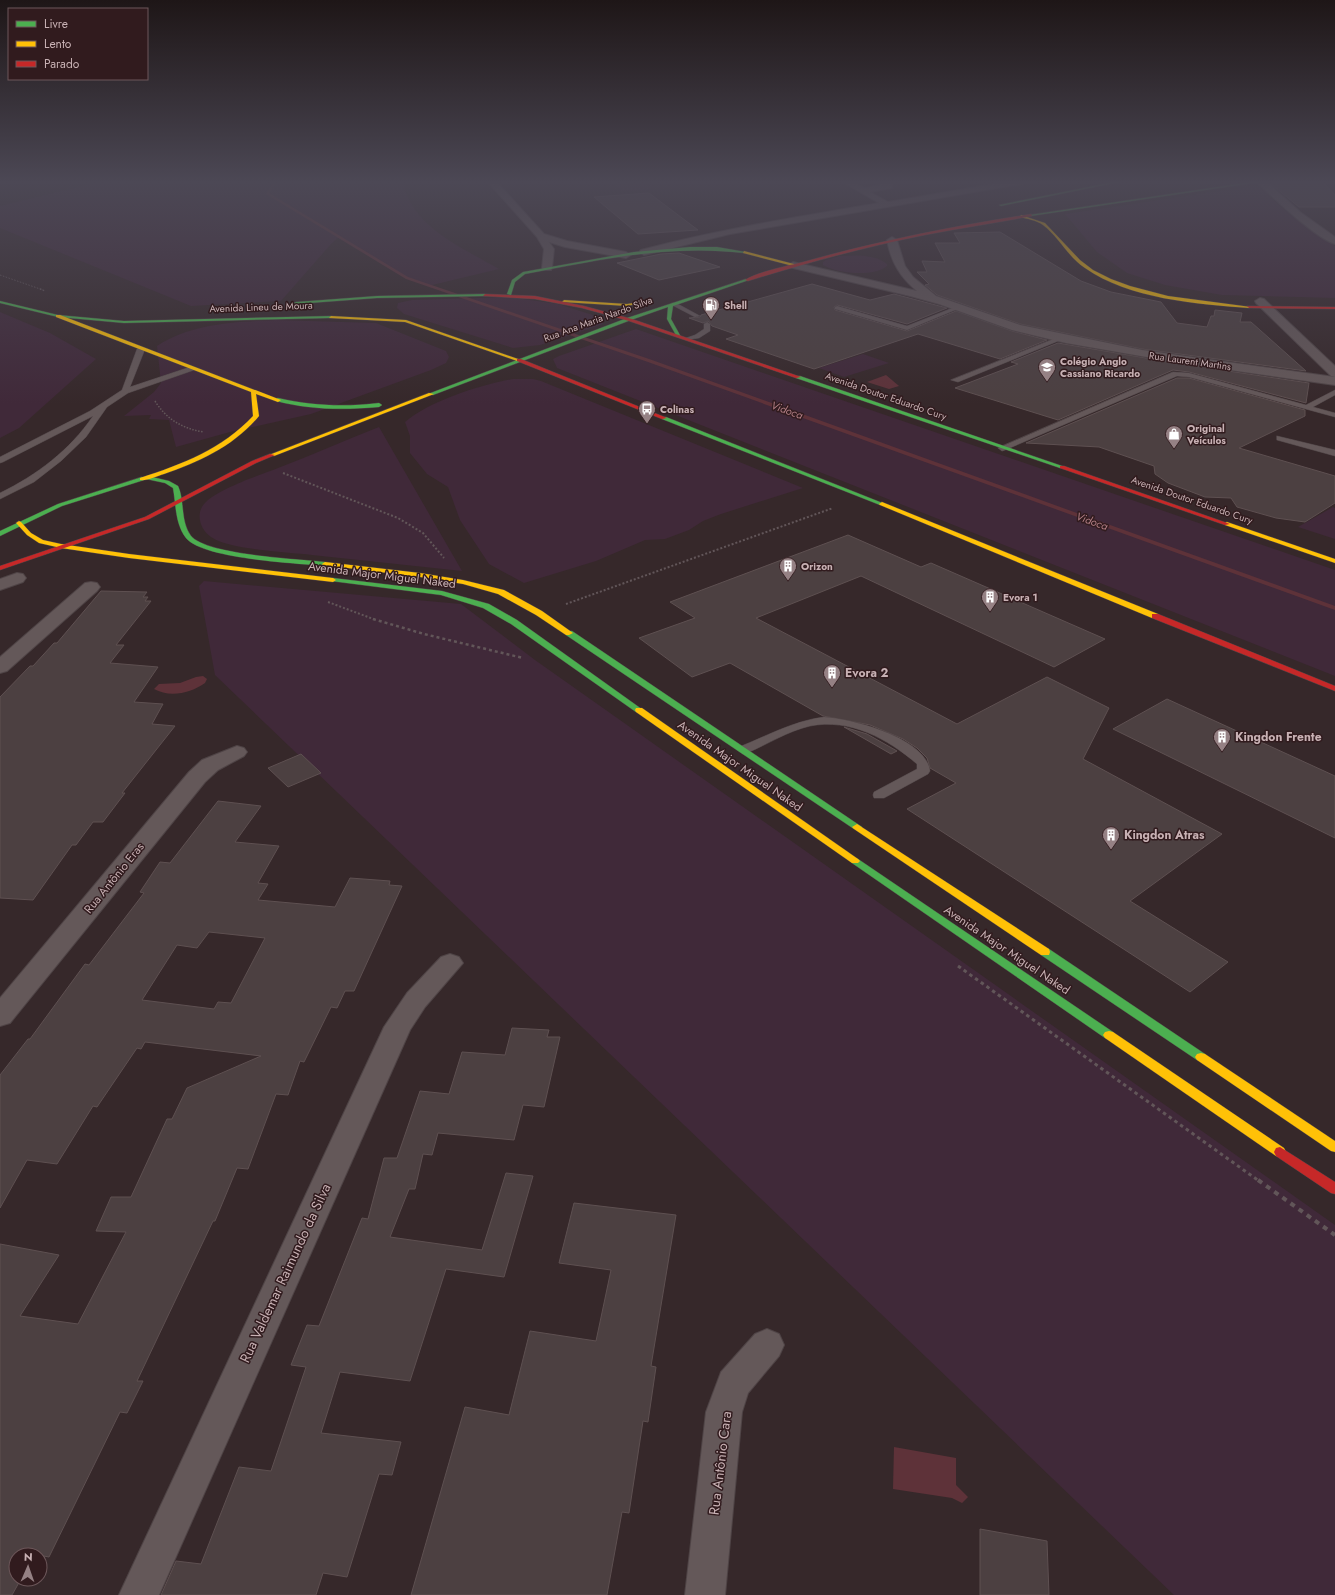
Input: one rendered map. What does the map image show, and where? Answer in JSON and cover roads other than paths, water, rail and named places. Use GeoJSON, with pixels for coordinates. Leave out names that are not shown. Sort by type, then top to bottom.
{"type":"FeatureCollection","features":[{"type":"Feature","properties":{"kind":"main road"},"geometry":{"type":"LineString","coordinates":[[509,294],[512,281],[524,273],[629,254]]}},
{"type":"Feature","properties":{"kind":"main road"},"geometry":{"type":"LineString","coordinates":[[749,254],[765,257],[793,265]]}},
{"type":"Feature","properties":{"kind":"main road"},"geometry":{"type":"LineString","coordinates":[[753,264],[765,257],[775,254]]}},
{"type":"Feature","properties":{"kind":"main road","name":"Rua Ana Maria Nardo Silva"},"geometry":{"type":"LineString","coordinates":[[416,399],[629,319],[793,265],[835,254]]}},
{"type":"Feature","properties":{"kind":"main road"},"geometry":{"type":"LineString","coordinates":[[1074,254],[1086,268],[1114,282],[1189,300],[1335,308]]}},
{"type":"Feature","properties":{"kind":"main road"},"geometry":{"type":"LineString","coordinates":[[1107,268],[1128,278],[1171,290],[1218,298],[1264,304],[1335,301]]}},
{"type":"Feature","properties":{"kind":"main road","name":"Avenida Doutor Eduardo Cury"},"geometry":{"type":"LineString","coordinates":[[421,295],[509,294],[564,301],[629,319],[1335,561]]}},
{"type":"Feature","properties":{"kind":"main road","name":"Avenida Lineu de Moura"},"geometry":{"type":"LineString","coordinates":[[284,304],[421,295]]}},
{"type":"Feature","properties":{"kind":"main road"},"geometry":{"type":"LineString","coordinates":[[406,321],[388,309],[396,299],[410,296]]}},
{"type":"Feature","properties":{"kind":"main road"},"geometry":{"type":"LineString","coordinates":[[564,301],[627,305],[641,304],[662,298]]}},
{"type":"Feature","properties":{"kind":"main road"},"geometry":{"type":"LineString","coordinates":[[327,301],[360,308],[362,313],[349,318]]}},
{"type":"Feature","properties":{"kind":"main road","name":"Avenida Lineu de Moura"},"geometry":{"type":"LineString","coordinates":[[0,302],[58,316],[131,322],[280,317],[406,321],[518,360]]}},
{"type":"Feature","properties":{"kind":"main road"},"geometry":{"type":"LineString","coordinates":[[672,305],[669,319],[684,338]]}},
{"type":"Feature","properties":{"kind":"main road"},"geometry":{"type":"LineString","coordinates":[[58,316],[253,393],[298,406],[337,409],[377,406],[416,399]]}},
{"type":"Feature","properties":{"kind":"main road"},"geometry":{"type":"LineString","coordinates":[[518,360],[864,497],[1335,689]]}},
{"type":"Feature","properties":{"kind":"main road"},"geometry":{"type":"LineString","coordinates":[[0,534],[19,523],[53,508],[148,478],[204,457],[242,433],[256,416],[253,393]]}},
{"type":"Feature","properties":{"kind":"main road"},"geometry":{"type":"LineString","coordinates":[[0,568],[147,518],[254,462],[416,399]]}},
{"type":"Feature","properties":{"kind":"main road","name":"Avenida Major Miguel Naked"},"geometry":{"type":"LineString","coordinates":[[148,478],[167,482],[176,487],[183,527],[193,541],[218,551],[420,575],[463,582],[501,592],[539,613],[1335,1147]]}},
{"type":"Feature","properties":{"kind":"main road","name":"Avenida Major Miguel Naked"},"geometry":{"type":"LineString","coordinates":[[19,523],[29,534],[41,542],[61,546],[129,556],[442,593],[486,606],[497,612],[783,812],[1335,1189]]}},
{"type":"Feature","properties":{"kind":"street"},"geometry":{"type":"LineString","coordinates":[[547,268],[548,254]]}},
{"type":"Feature","properties":{"kind":"street","name":"Rua Laurent Martins"},"geometry":{"type":"LineString","coordinates":[[895,254],[897,264],[932,298]]}},
{"type":"Feature","properties":{"kind":"street","name":"Rua Laurent Martins"},"geometry":{"type":"LineString","coordinates":[[793,265],[932,298],[957,308],[1026,330],[1061,338],[1173,359],[1335,381]]}},
{"type":"Feature","properties":{"kind":"street"},"geometry":{"type":"LineString","coordinates":[[1264,304],[1335,373]]}},
{"type":"Feature","properties":{"kind":"street"},"geometry":{"type":"LineString","coordinates":[[0,584],[17,578]]}},
{"type":"Feature","properties":{"kind":"street"},"geometry":{"type":"LineString","coordinates":[[0,667],[91,587]]}},
{"type":"Feature","properties":{"kind":"street","name":"Rua Antônio Eras"},"geometry":{"type":"LineString","coordinates":[[0,1016],[197,777],[210,765],[237,752]]}},
{"type":"Feature","properties":{"kind":"street","name":"Rua Valdemar Raimundo da Silva"},"geometry":{"type":"LineString","coordinates":[[138,1595],[398,1027],[416,1000],[450,963]]}},
{"type":"Feature","properties":{"kind":"street","name":"Rua Antônio Cara"},"geometry":{"type":"LineString","coordinates":[[705,1595],[724,1412],[733,1384],[767,1345]]}},
{"type":"Feature","properties":{"kind":"lane"},"geometry":{"type":"LineString","coordinates":[[672,305],[697,316]]}},
{"type":"Feature","properties":{"kind":"lane"},"geometry":{"type":"LineString","coordinates":[[837,308],[907,328],[957,308]]}},
{"type":"Feature","properties":{"kind":"lane"},"geometry":{"type":"LineString","coordinates":[[684,338],[704,334],[708,330],[707,324]]}},
{"type":"Feature","properties":{"kind":"lane"},"geometry":{"type":"LineString","coordinates":[[955,380],[1061,338]]}},
{"type":"Feature","properties":{"kind":"lane"},"geometry":{"type":"LineString","coordinates":[[125,391],[141,349]]}},
{"type":"Feature","properties":{"kind":"lane"},"geometry":{"type":"LineString","coordinates":[[0,460],[27,448],[103,407],[125,391],[193,369]]}},
{"type":"Feature","properties":{"kind":"lane"},"geometry":{"type":"LineString","coordinates":[[1002,448],[1176,374],[1189,375],[1335,415]]}},
{"type":"Feature","properties":{"kind":"lane"},"geometry":{"type":"LineString","coordinates":[[1307,407],[1335,392]]}},
{"type":"Feature","properties":{"kind":"lane"},"geometry":{"type":"LineString","coordinates":[[0,496],[32,480],[53,465],[93,423],[103,407]]}},
{"type":"Feature","properties":{"kind":"lane"},"geometry":{"type":"LineString","coordinates":[[1280,438],[1335,453]]}},
{"type":"Feature","properties":{"kind":"lane"},"geometry":{"type":"LineString","coordinates":[[743,750],[808,723],[827,721],[851,723],[884,736],[916,756],[924,763],[924,771],[879,795]]}},
{"type":"Feature","properties":{"kind":"lane"},"geometry":{"type":"LineString","coordinates":[[1311,1131],[1335,1132]]}},
{"type":"Feature","properties":{"kind":"waterway","name":"Vidoca"},"geometry":{"type":"LineString","coordinates":[[368,254],[407,278],[650,361],[1335,608]]}},
{"type":"Feature","properties":{"kind":"place","name":"Shell"},"geometry":{"type":"Point","coordinates":[711,320]}},
{"type":"Feature","properties":{"kind":"place","name":"Colégio Anglo Cassiano Ricardo"},"geometry":{"type":"Point","coordinates":[1047,382]}},
{"type":"Feature","properties":{"kind":"place","name":"Colinas"},"geometry":{"type":"Point","coordinates":[647,424]}},
{"type":"Feature","properties":{"kind":"place","name":"Original Veículos"},"geometry":{"type":"Point","coordinates":[1174,449]}},
{"type":"Feature","properties":{"kind":"place","name":"Orizon"},"geometry":{"type":"Point","coordinates":[788,581]}},
{"type":"Feature","properties":{"kind":"place","name":"Evora 1"},"geometry":{"type":"Point","coordinates":[990,612]}},
{"type":"Feature","properties":{"kind":"place","name":"Evora 2"},"geometry":{"type":"Point","coordinates":[832,688]}},
{"type":"Feature","properties":{"kind":"place","name":"Kingdon Frente"},"geometry":{"type":"Point","coordinates":[1222,752]}},
{"type":"Feature","properties":{"kind":"place","name":"Kingdon Atras"},"geometry":{"type":"Point","coordinates":[1111,850]}}]}
